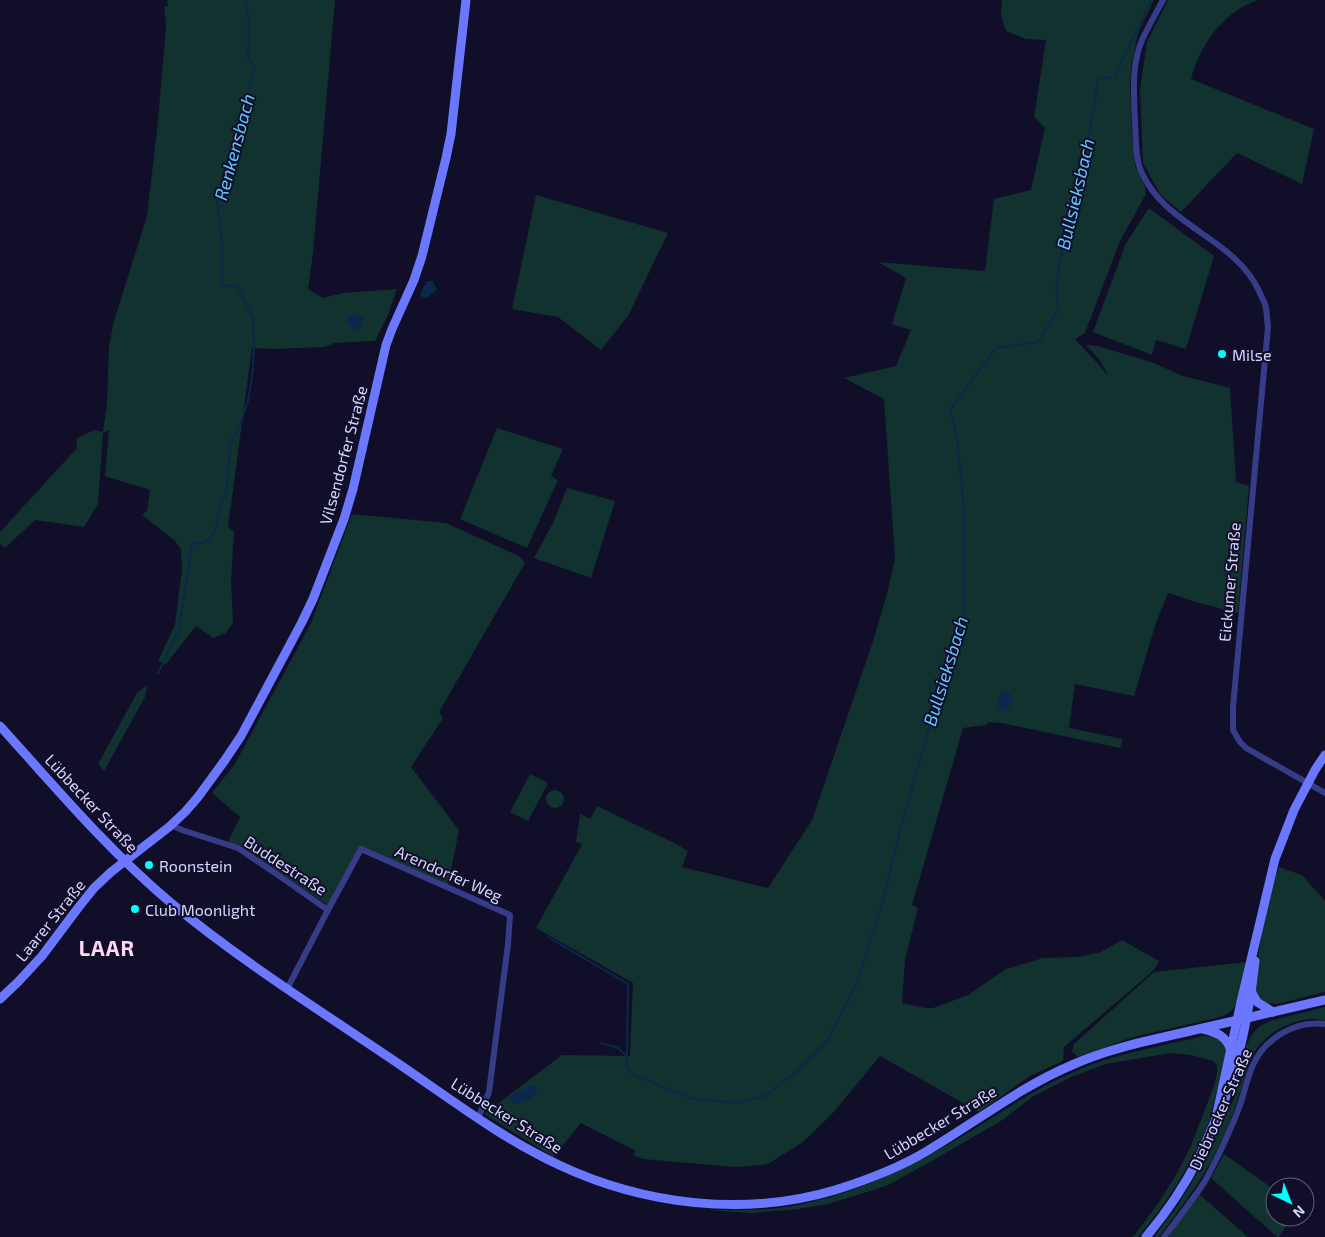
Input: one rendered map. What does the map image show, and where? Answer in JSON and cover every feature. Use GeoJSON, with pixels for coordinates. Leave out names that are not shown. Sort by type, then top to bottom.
{"type":"FeatureCollection","features":[{"type":"Feature","properties":{"kind":"main road","name":"Vilsendorfer Straße"},"geometry":{"type":"LineString","coordinates":[[125,861],[171,825],[198,797],[225,760],[251,719],[310,607],[344,519],[353,489],[386,345],[414,280],[429,228],[450,134],[466,0]]}},
{"type":"Feature","properties":{"kind":"main road","name":"Lübbecker Straße"},"geometry":{"type":"LineString","coordinates":[[0,726],[125,861],[170,902],[199,925],[287,989],[478,1118],[517,1142],[556,1164],[597,1181],[644,1195],[706,1204],[751,1204],[799,1198],[834,1190],[879,1175],[925,1152],[1033,1084],[1073,1064],[1136,1044],[1325,1000]]}},
{"type":"Feature","properties":{"kind":"main road","name":"Diebrocker Straße"},"geometry":{"type":"LineString","coordinates":[[1216,1118],[1260,918],[1275,859],[1288,824],[1308,783],[1325,755]]}},
{"type":"Feature","properties":{"kind":"main road","name":"Laarer Straße"},"geometry":{"type":"LineString","coordinates":[[0,1000],[42,956],[94,888],[125,861]]}},
{"type":"Feature","properties":{"kind":"main road","name":"Diebrocker Straße"},"geometry":{"type":"LineString","coordinates":[[1146,1237],[1180,1191],[1198,1159],[1225,1101],[1232,1081],[1252,992],[1260,918]]}},
{"type":"Feature","properties":{"kind":"main road"},"geometry":{"type":"LineString","coordinates":[[1252,992],[1257,1002],[1273,1012]]}},
{"type":"Feature","properties":{"kind":"main road","name":"Diebrocker Straße"},"geometry":{"type":"LineString","coordinates":[[1203,1029],[1221,1035],[1232,1051]]}},
{"type":"Feature","properties":{"kind":"street","name":"Eickumer Straße"},"geometry":{"type":"LineString","coordinates":[[1163,0],[1142,42],[1135,68],[1134,98],[1137,153],[1140,170],[1149,187],[1161,201],[1186,224],[1230,254],[1242,265],[1257,286],[1266,307],[1268,327],[1234,698],[1233,730],[1246,748],[1308,783]]}},
{"type":"Feature","properties":{"kind":"street"},"geometry":{"type":"LineString","coordinates":[[1308,783],[1325,793]]}},
{"type":"Feature","properties":{"kind":"street","name":"Buddestraße"},"geometry":{"type":"LineString","coordinates":[[171,825],[238,848],[328,910]]}},
{"type":"Feature","properties":{"kind":"street","name":"Arendorfer Weg"},"geometry":{"type":"LineString","coordinates":[[287,989],[361,849],[510,915],[489,1092],[478,1118]]}},
{"type":"Feature","properties":{"kind":"street","name":"Diebrocker Straße"},"geometry":{"type":"LineString","coordinates":[[1164,1237],[1205,1180],[1233,1124],[1253,1064],[1261,1052],[1268,1044],[1286,1031],[1308,1025],[1325,1024]]}},
{"type":"Feature","properties":{"kind":"green space"},"geometry":{"type":"Polygon","coordinates":[[[167,0],[335,0],[313,253],[308,289],[323,298],[343,293],[397,289],[388,315],[375,341],[334,343],[325,347],[252,348],[228,527],[234,532],[231,580],[233,623],[226,633],[213,638],[196,626],[166,664],[158,661],[175,625],[182,569],[181,549],[174,540],[142,515],[147,511],[150,490],[105,476],[109,430],[103,433],[98,504],[84,527],[35,520],[5,548],[0,543],[0,532],[77,448],[76,439],[94,430],[103,432],[107,401],[109,346],[114,321],[147,216],[164,51],[166,25],[164,7],[168,6],[167,0]]]}},
{"type":"Feature","properties":{"kind":"green space"},"geometry":{"type":"Polygon","coordinates":[[[1002,0],[1154,0],[1138,33],[1131,68],[1130,86],[1135,165],[1145,187],[1146,194],[1120,241],[1085,333],[1075,339],[1109,376],[1099,359],[1086,345],[1098,346],[1154,363],[1180,375],[1230,388],[1236,482],[1249,486],[1238,613],[1168,593],[1156,623],[1134,696],[1075,684],[1069,728],[1123,739],[1120,748],[1002,723],[988,722],[987,725],[963,728],[912,905],[918,908],[905,960],[902,1003],[933,1008],[968,995],[1006,969],[1043,958],[1078,957],[1101,952],[1122,940],[1159,961],[1153,971],[1064,1047],[1063,1061],[1030,1076],[979,1112],[880,1056],[832,1114],[803,1142],[768,1164],[736,1167],[643,1159],[633,1155],[636,1151],[581,1123],[553,1157],[484,1114],[562,1055],[630,1056],[633,983],[536,928],[582,844],[576,842],[580,814],[590,819],[597,806],[688,851],[682,867],[768,888],[812,820],[873,641],[895,559],[884,399],[844,378],[896,366],[911,330],[892,324],[906,278],[878,262],[985,271],[994,199],[1031,190],[1045,128],[1034,117],[1046,40],[1026,39],[1006,31],[1001,16],[1002,0]]]}},
{"type":"Feature","properties":{"kind":"green space"},"geometry":{"type":"Polygon","coordinates":[[[1168,0],[1258,0],[1245,5],[1224,21],[1215,31],[1200,54],[1191,79],[1314,129],[1302,184],[1237,153],[1181,212],[1160,194],[1143,163],[1140,89],[1147,42],[1168,0]]]}},
{"type":"Feature","properties":{"kind":"green space"},"geometry":{"type":"Polygon","coordinates":[[[536,195],[668,233],[628,316],[601,350],[558,317],[512,309],[536,195]]]}},
{"type":"Feature","properties":{"kind":"green space"},"geometry":{"type":"Polygon","coordinates":[[[1149,208],[1214,256],[1186,349],[1156,340],[1152,355],[1093,332],[1126,243],[1149,208]]]}},
{"type":"Feature","properties":{"kind":"green space"},"geometry":{"type":"Polygon","coordinates":[[[497,428],[563,449],[551,476],[558,480],[527,548],[460,519],[497,428]]]}},
{"type":"Feature","properties":{"kind":"green space"},"geometry":{"type":"Polygon","coordinates":[[[567,488],[615,501],[591,578],[534,558],[553,523],[567,488]]]}},
{"type":"Feature","properties":{"kind":"green space"},"geometry":{"type":"Polygon","coordinates":[[[352,514],[446,523],[519,556],[525,563],[439,712],[443,718],[411,767],[459,830],[447,890],[362,852],[332,908],[244,848],[228,842],[240,817],[212,793],[234,765],[311,623],[352,514]]]}},
{"type":"Feature","properties":{"kind":"green space"},"geometry":{"type":"Polygon","coordinates":[[[147,685],[145,697],[104,771],[98,764],[137,693],[147,685]]]}},
{"type":"Feature","properties":{"kind":"green space"},"geometry":{"type":"Polygon","coordinates":[[[530,774],[548,783],[528,821],[510,812],[530,774]]]}},
{"type":"Feature","properties":{"kind":"green space"},"geometry":{"type":"Polygon","coordinates":[[[555,790],[561,793],[564,799],[561,805],[555,808],[549,805],[546,799],[549,793],[555,790]]]}},
{"type":"Feature","properties":{"kind":"green space"},"geometry":{"type":"Polygon","coordinates":[[[1279,867],[1302,875],[1325,901],[1325,992],[1277,1004],[1262,1000],[1255,988],[1263,927],[1279,867]]]}},
{"type":"Feature","properties":{"kind":"green space"},"geometry":{"type":"Polygon","coordinates":[[[1247,962],[1237,1001],[1231,1011],[1226,1014],[1130,1038],[1078,1057],[1072,1051],[1074,1044],[1154,972],[1247,962]]]}},
{"type":"Feature","properties":{"kind":"green space"},"geometry":{"type":"Polygon","coordinates":[[[1325,1007],[1325,1021],[1312,1019],[1295,1022],[1274,1032],[1257,1048],[1225,1134],[1211,1161],[1159,1237],[1154,1237],[1192,1182],[1220,1123],[1233,1101],[1243,1071],[1242,1063],[1246,1046],[1253,1033],[1260,1026],[1270,1021],[1325,1007]]]}},
{"type":"Feature","properties":{"kind":"green space"},"geometry":{"type":"Polygon","coordinates":[[[1203,1036],[1213,1036],[1223,1042],[1227,1055],[1211,1116],[1198,1146],[1167,1200],[1138,1237],[1133,1237],[1159,1202],[1190,1148],[1214,1086],[1217,1065],[1213,1061],[1191,1055],[1171,1053],[1106,1064],[1071,1077],[1032,1097],[1004,1119],[888,1185],[828,1204],[798,1209],[750,1213],[707,1210],[752,1210],[786,1207],[849,1191],[883,1178],[915,1162],[949,1144],[1020,1100],[1076,1071],[1107,1059],[1203,1036]]]}},
{"type":"Feature","properties":{"kind":"green space"},"geometry":{"type":"Polygon","coordinates":[[[1224,1154],[1265,1183],[1265,1226],[1211,1178],[1224,1154]]]}},
{"type":"Feature","properties":{"kind":"green space"},"geometry":{"type":"Polygon","coordinates":[[[1199,1194],[1248,1237],[1168,1237],[1199,1194]]]}},
{"type":"Feature","properties":{"kind":"green space"},"geometry":{"type":"Polygon","coordinates":[[[1266,1227],[1286,1227],[1279,1237],[1266,1227]]]}},
{"type":"Feature","properties":{"kind":"water"},"geometry":{"type":"Polygon","coordinates":[[[427,281],[433,281],[437,290],[427,298],[422,297],[420,294],[427,281]]]}},
{"type":"Feature","properties":{"kind":"water"},"geometry":{"type":"Polygon","coordinates":[[[364,315],[361,326],[354,331],[347,322],[347,317],[364,315]]]}},
{"type":"Feature","properties":{"kind":"water"},"geometry":{"type":"Polygon","coordinates":[[[1004,691],[1007,691],[1012,696],[1010,706],[1006,711],[1002,711],[998,707],[998,701],[1004,691]]]}},
{"type":"Feature","properties":{"kind":"water"},"geometry":{"type":"Polygon","coordinates":[[[536,1086],[538,1089],[529,1100],[519,1104],[511,1101],[508,1097],[513,1094],[536,1086]]]}},
{"type":"Feature","properties":{"kind":"waterway","name":"Renkensbach"},"geometry":{"type":"LineString","coordinates":[[158,673],[179,630],[192,544],[210,539],[215,531],[220,506],[226,493],[230,442],[237,433],[248,401],[252,377],[253,319],[238,287],[222,285],[222,241],[217,200],[232,161],[255,66],[248,57],[249,19],[245,0]]}},
{"type":"Feature","properties":{"kind":"waterway","name":"Bullsieksbach"},"geometry":{"type":"LineString","coordinates":[[1095,103],[1098,80],[1115,76],[1151,0]]}},
{"type":"Feature","properties":{"kind":"waterway","name":"Bullsieksbach"},"geometry":{"type":"LineString","coordinates":[[601,1043],[618,1048],[627,1056],[626,1068],[636,1076],[693,1099],[738,1103],[765,1096],[796,1072],[827,1041],[857,983],[882,904],[942,673],[964,611],[964,509],[957,437],[950,410],[996,348],[1038,342],[1058,309],[1056,286],[1067,214],[1079,185],[1095,104]]}},
{"type":"Feature","properties":{"kind":"waterway","name":"Bullsieksbach"},"geometry":{"type":"LineString","coordinates":[[548,937],[628,984],[627,1056]]}},
{"type":"Feature","properties":{"kind":"place","name":"Milse"},"geometry":{"type":"Point","coordinates":[1222,354]}},
{"type":"Feature","properties":{"kind":"place","name":"Roonstein"},"geometry":{"type":"Point","coordinates":[149,865]}},
{"type":"Feature","properties":{"kind":"place","name":"Club Moonlight"},"geometry":{"type":"Point","coordinates":[135,909]}},
{"type":"Feature","properties":{"kind":"district","name":"LAAR"},"geometry":{"type":"Point","coordinates":[107,947]}}]}
